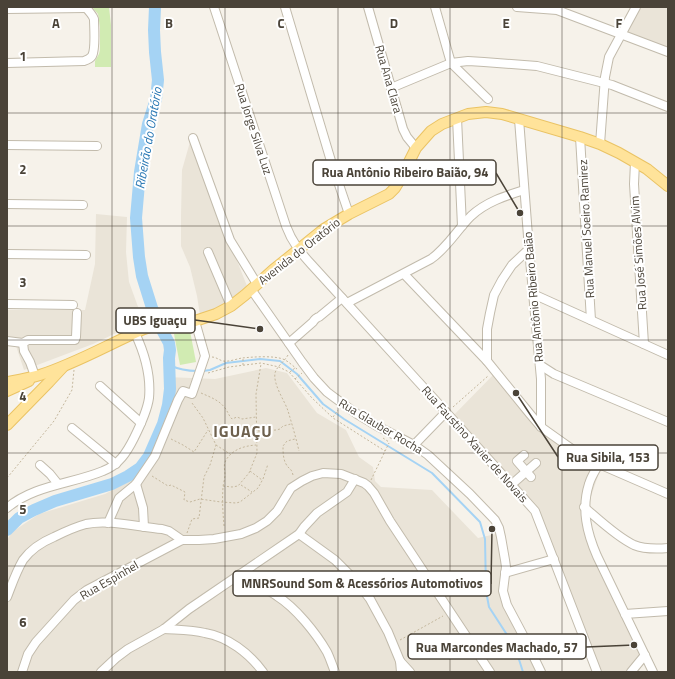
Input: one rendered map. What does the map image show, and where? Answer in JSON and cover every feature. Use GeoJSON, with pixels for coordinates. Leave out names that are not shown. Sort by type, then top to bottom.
{"type":"FeatureCollection","features":[{"type":"Feature","properties":{"kind":"main road","name":"Avenida do Oratório"},"geometry":{"type":"LineString","coordinates":[[7,391],[13,383],[63,367],[150,327],[192,322],[216,314],[231,306],[324,229],[388,194],[396,188],[412,154],[431,131],[442,124],[468,114],[486,112],[502,114],[600,144],[647,169],[668,186]]}},
{"type":"Feature","properties":{"kind":"main road"},"geometry":{"type":"LineString","coordinates":[[7,424],[63,367]]}},
{"type":"Feature","properties":{"kind":"main road"},"geometry":{"type":"LineString","coordinates":[[13,383],[26,394],[26,405]]}},
{"type":"Feature","properties":{"kind":"street"},"geometry":{"type":"LineString","coordinates":[[7,9],[85,7],[94,19],[94,50],[89,59],[84,61],[7,62]]}},
{"type":"Feature","properties":{"kind":"street","name":"Rua Jorge Silva Luz"},"geometry":{"type":"LineString","coordinates":[[214,7],[286,226],[291,239],[298,249]]}},
{"type":"Feature","properties":{"kind":"street"},"geometry":{"type":"LineString","coordinates":[[285,7],[331,161],[349,214]]}},
{"type":"Feature","properties":{"kind":"street","name":"Rua Ana Clara"},"geometry":{"type":"LineString","coordinates":[[368,7],[403,129],[407,137],[416,148]]}},
{"type":"Feature","properties":{"kind":"street"},"geometry":{"type":"LineString","coordinates":[[435,7],[451,63],[488,100]]}},
{"type":"Feature","properties":{"kind":"street"},"geometry":{"type":"LineString","coordinates":[[517,7],[557,8],[668,52]]}},
{"type":"Feature","properties":{"kind":"street"},"geometry":{"type":"LineString","coordinates":[[600,144],[605,77],[609,57],[636,7]]}},
{"type":"Feature","properties":{"kind":"street"},"geometry":{"type":"LineString","coordinates":[[391,88],[451,63],[468,61],[537,66],[612,85],[668,107]]}},
{"type":"Feature","properties":{"kind":"street"},"geometry":{"type":"LineString","coordinates":[[457,118],[462,226]]}},
{"type":"Feature","properties":{"kind":"street","name":"Rua Antônio Ribeiro Baião"},"geometry":{"type":"LineString","coordinates":[[519,119],[540,365],[542,427]]}},
{"type":"Feature","properties":{"kind":"street","name":"Rua Manuel Soeiro Ramirez"},"geometry":{"type":"LineString","coordinates":[[580,137],[591,320]]}},
{"type":"Feature","properties":{"kind":"street","name":"Rua Glauber Rocha"},"geometry":{"type":"LineString","coordinates":[[193,138],[230,240],[254,286],[289,343],[314,378],[334,398],[377,426],[414,445],[428,455],[470,494],[495,520],[499,528],[503,544],[505,560],[503,591],[506,605],[541,672]]}},
{"type":"Feature","properties":{"kind":"street"},"geometry":{"type":"LineString","coordinates":[[7,145],[97,146]]}},
{"type":"Feature","properties":{"kind":"street","name":"Rua José Simões Alvim"},"geometry":{"type":"LineString","coordinates":[[635,162],[634,184],[644,344]]}},
{"type":"Feature","properties":{"kind":"street"},"geometry":{"type":"LineString","coordinates":[[289,343],[319,317],[344,300],[404,274],[431,259],[438,254],[471,216],[482,207],[494,200],[524,190]]}},
{"type":"Feature","properties":{"kind":"street"},"geometry":{"type":"LineString","coordinates":[[7,204],[83,205]]}},
{"type":"Feature","properties":{"kind":"street","name":"Rua Faustino Xavier de Novais"},"geometry":{"type":"LineString","coordinates":[[298,249],[535,512],[597,672]]}},
{"type":"Feature","properties":{"kind":"street"},"geometry":{"type":"LineString","coordinates":[[487,361],[488,329],[494,295],[512,265],[529,249]]}},
{"type":"Feature","properties":{"kind":"street"},"geometry":{"type":"LineString","coordinates":[[208,252],[231,306]]}},
{"type":"Feature","properties":{"kind":"street"},"geometry":{"type":"LineString","coordinates":[[7,254],[86,255]]}},
{"type":"Feature","properties":{"kind":"street"},"geometry":{"type":"LineString","coordinates":[[404,274],[487,361],[542,427],[572,450],[599,464],[668,494]]}},
{"type":"Feature","properties":{"kind":"street"},"geometry":{"type":"LineString","coordinates":[[533,294],[668,355]]}},
{"type":"Feature","properties":{"kind":"street"},"geometry":{"type":"LineString","coordinates":[[7,304],[72,305]]}},
{"type":"Feature","properties":{"kind":"street"},"geometry":{"type":"LineString","coordinates":[[7,341],[23,343],[28,340],[75,340],[77,313]]}},
{"type":"Feature","properties":{"kind":"street"},"geometry":{"type":"LineString","coordinates":[[108,523],[119,498],[136,484],[154,456],[178,400],[183,392],[193,392],[205,356],[192,322]]}},
{"type":"Feature","properties":{"kind":"street"},"geometry":{"type":"LineString","coordinates":[[7,508],[23,497],[58,484],[103,471],[116,464],[130,447],[141,423],[149,398],[147,370],[140,343],[140,331]]}},
{"type":"Feature","properties":{"kind":"street"},"geometry":{"type":"LineString","coordinates":[[23,343],[24,351],[37,376]]}},
{"type":"Feature","properties":{"kind":"street"},"geometry":{"type":"LineString","coordinates":[[540,365],[554,374],[668,422]]}},
{"type":"Feature","properties":{"kind":"street"},"geometry":{"type":"LineString","coordinates":[[100,386],[141,423]]}},
{"type":"Feature","properties":{"kind":"street"},"geometry":{"type":"LineString","coordinates":[[414,445],[446,412]]}},
{"type":"Feature","properties":{"kind":"street"},"geometry":{"type":"LineString","coordinates":[[72,428],[116,464]]}},
{"type":"Feature","properties":{"kind":"street"},"geometry":{"type":"LineString","coordinates":[[524,455],[517,461],[528,474]]}},
{"type":"Feature","properties":{"kind":"street"},"geometry":{"type":"LineString","coordinates":[[512,485],[528,474],[536,463]]}},
{"type":"Feature","properties":{"kind":"street"},"geometry":{"type":"LineString","coordinates":[[599,464],[589,483],[584,507],[587,527],[597,556],[653,672]]}},
{"type":"Feature","properties":{"kind":"street"},"geometry":{"type":"LineString","coordinates":[[40,465],[58,484]]}},
{"type":"Feature","properties":{"kind":"street"},"geometry":{"type":"LineString","coordinates":[[7,597],[16,572],[32,550],[38,545],[69,530],[86,524],[108,523],[162,529],[169,531],[183,540],[214,539],[242,534],[267,521],[277,511],[291,488],[302,481],[323,473],[341,474],[368,486],[374,493],[390,521],[490,672]]}},
{"type":"Feature","properties":{"kind":"street"},"geometry":{"type":"LineString","coordinates":[[101,672],[128,649],[164,629],[189,609],[299,534],[317,513],[347,492],[355,479]]}},
{"type":"Feature","properties":{"kind":"street"},"geometry":{"type":"LineString","coordinates":[[136,484],[143,508],[144,527]]}},
{"type":"Feature","properties":{"kind":"street"},"geometry":{"type":"LineString","coordinates":[[584,507],[604,525],[634,545],[653,548],[668,548]]}},
{"type":"Feature","properties":{"kind":"street"},"geometry":{"type":"LineString","coordinates":[[299,534],[336,560],[357,582],[370,599],[388,632],[400,661],[401,672]]}},
{"type":"Feature","properties":{"kind":"street","name":"Rua Espinhel"},"geometry":{"type":"LineString","coordinates":[[22,672],[28,654],[36,642],[74,600],[87,590],[183,540]]}},
{"type":"Feature","properties":{"kind":"street"},"geometry":{"type":"LineString","coordinates":[[505,573],[554,559]]}},
{"type":"Feature","properties":{"kind":"street"},"geometry":{"type":"LineString","coordinates":[[240,574],[286,602],[306,622],[327,652],[335,672]]}},
{"type":"Feature","properties":{"kind":"street"},"geometry":{"type":"LineString","coordinates":[[625,614],[668,611]]}},
{"type":"Feature","properties":{"kind":"street"},"geometry":{"type":"LineString","coordinates":[[164,629],[204,632],[219,636],[232,643],[248,655],[263,672]]}},
{"type":"Feature","properties":{"kind":"street"},"geometry":{"type":"LineString","coordinates":[[631,672],[645,655]]}},
{"type":"Feature","properties":{"kind":"street"},"geometry":{"type":"LineString","coordinates":[[400,661],[410,672]]}},
{"type":"Feature","properties":{"kind":"path"},"geometry":{"type":"LineString","coordinates":[[205,356],[215,357],[221,361],[243,358],[279,357],[302,373],[295,379]]}},
{"type":"Feature","properties":{"kind":"path"},"geometry":{"type":"LineString","coordinates":[[243,358],[243,366]]}},
{"type":"Feature","properties":{"kind":"path"},"geometry":{"type":"LineString","coordinates":[[285,360],[275,372],[276,383],[288,412],[299,451]]}},
{"type":"Feature","properties":{"kind":"path"},"geometry":{"type":"LineString","coordinates":[[7,478],[54,421],[72,390],[74,362]]}},
{"type":"Feature","properties":{"kind":"path"},"geometry":{"type":"LineString","coordinates":[[199,373],[228,367],[262,363],[279,366],[289,372],[312,398],[333,418],[385,450]]}},
{"type":"Feature","properties":{"kind":"path"},"geometry":{"type":"LineString","coordinates":[[223,486],[238,486],[250,471],[257,453],[256,394],[262,363]]}},
{"type":"Feature","properties":{"kind":"path"},"geometry":{"type":"LineString","coordinates":[[289,372],[295,368]]}},
{"type":"Feature","properties":{"kind":"path"},"geometry":{"type":"LineString","coordinates":[[446,412],[495,371]]}},
{"type":"Feature","properties":{"kind":"path"},"geometry":{"type":"LineString","coordinates":[[230,454],[216,445],[203,418],[192,402],[193,392],[219,401],[225,407],[232,419],[238,417],[242,419],[256,417]]}},
{"type":"Feature","properties":{"kind":"path"},"geometry":{"type":"LineString","coordinates":[[333,418],[339,410],[334,407]]}},
{"type":"Feature","properties":{"kind":"path"},"geometry":{"type":"LineString","coordinates":[[257,431],[276,430],[291,424]]}},
{"type":"Feature","properties":{"kind":"path"},"geometry":{"type":"LineString","coordinates":[[163,437],[172,439],[194,452],[208,429]]}},
{"type":"Feature","properties":{"kind":"path"},"geometry":{"type":"LineString","coordinates":[[293,475],[292,470],[286,464],[283,446],[287,441],[296,438]]}},
{"type":"Feature","properties":{"kind":"path"},"geometry":{"type":"LineString","coordinates":[[368,486],[389,443],[383,438]]}},
{"type":"Feature","properties":{"kind":"path"},"geometry":{"type":"LineString","coordinates":[[183,540],[192,519],[198,518],[204,477],[210,465],[216,445]]}},
{"type":"Feature","properties":{"kind":"path"},"geometry":{"type":"LineString","coordinates":[[224,526],[222,502],[225,461],[230,454],[239,448],[257,445]]}},
{"type":"Feature","properties":{"kind":"path"},"geometry":{"type":"LineString","coordinates":[[144,472],[168,486],[171,485],[185,492],[184,500],[190,502],[200,499],[236,503],[240,502],[258,488],[263,480],[268,464]]}},
{"type":"Feature","properties":{"kind":"path"},"geometry":{"type":"LineString","coordinates":[[250,471],[263,480]]}},
{"type":"Feature","properties":{"kind":"path"},"geometry":{"type":"LineString","coordinates":[[240,484],[252,492]]}},
{"type":"Feature","properties":{"kind":"path"},"geometry":{"type":"LineString","coordinates":[[393,645],[450,611]]}},
{"type":"Feature","properties":{"kind":"shaded area"},"geometry":{"type":"Polygon","coordinates":[[[641,7],[668,7],[668,47],[627,33],[641,7]]]}},
{"type":"Feature","properties":{"kind":"shaded area"},"geometry":{"type":"Polygon","coordinates":[[[190,142],[247,286],[227,302],[207,313],[200,315],[190,267],[181,246],[182,170],[190,142]]]}},
{"type":"Feature","properties":{"kind":"shaded area"},"geometry":{"type":"Polygon","coordinates":[[[96,214],[127,217],[126,252],[129,282],[141,315],[135,324],[93,344],[24,370],[15,343],[7,345],[7,310],[85,310],[95,264],[96,214]]]}},
{"type":"Feature","properties":{"kind":"shaded area"},"geometry":{"type":"Polygon","coordinates":[[[266,368],[287,373],[317,413],[346,430],[359,457],[373,467],[375,481],[381,487],[432,490],[478,538],[500,533],[503,565],[501,596],[539,672],[7,672],[7,540],[12,532],[39,514],[105,494],[138,477],[160,430],[167,377],[215,379],[266,368]]]}},
{"type":"Feature","properties":{"kind":"shaded area"},"geometry":{"type":"Polygon","coordinates":[[[495,373],[544,434],[600,470],[585,514],[592,548],[646,661],[637,672],[596,672],[536,517],[449,420],[495,373]]]}},
{"type":"Feature","properties":{"kind":"green space"},"geometry":{"type":"Polygon","coordinates":[[[92,7],[109,7],[111,25],[111,67],[95,67],[95,61],[100,50],[100,27],[98,14],[92,7]]]}},
{"type":"Feature","properties":{"kind":"green space"},"geometry":{"type":"Polygon","coordinates":[[[190,331],[196,362],[180,365],[174,334],[190,331]]]}},
{"type":"Feature","properties":{"kind":"waterway","name":"Ribeirão do Oratório"},"geometry":{"type":"LineString","coordinates":[[7,530],[19,518],[34,510],[55,501],[112,484],[140,468],[149,456],[163,424],[170,389],[170,350],[169,343],[152,308],[142,276],[136,218],[140,172],[148,124],[156,99],[158,80],[154,30],[155,7]]}},
{"type":"Feature","properties":{"kind":"waterway"},"geometry":{"type":"LineString","coordinates":[[203,371],[210,370],[226,363],[260,359],[280,361],[297,374],[323,404],[344,419],[432,473],[480,522],[485,539],[486,591],[489,607],[515,647],[523,672]]}},
{"type":"Feature","properties":{"kind":"waterway"},"geometry":{"type":"LineString","coordinates":[[169,365],[182,370],[197,371]]}},
{"type":"Feature","properties":{"kind":"place","name":"Rua Antônio Ribeiro Baião, 94"},"geometry":{"type":"Point","coordinates":[520,213]}},
{"type":"Feature","properties":{"kind":"place","name":"UBS Iguaçu"},"geometry":{"type":"Point","coordinates":[260,329]}},
{"type":"Feature","properties":{"kind":"place","name":"Rua Sibila, 153"},"geometry":{"type":"Point","coordinates":[516,393]}},
{"type":"Feature","properties":{"kind":"place","name":"MNRSound Som & Acessórios Automotivos"},"geometry":{"type":"Point","coordinates":[492,529]}},
{"type":"Feature","properties":{"kind":"place","name":"Rua Marcondes Machado, 57"},"geometry":{"type":"Point","coordinates":[634,645]}},
{"type":"Feature","properties":{"kind":"district","name":"IGUAÇU"},"geometry":{"type":"Point","coordinates":[243,431]}}]}
